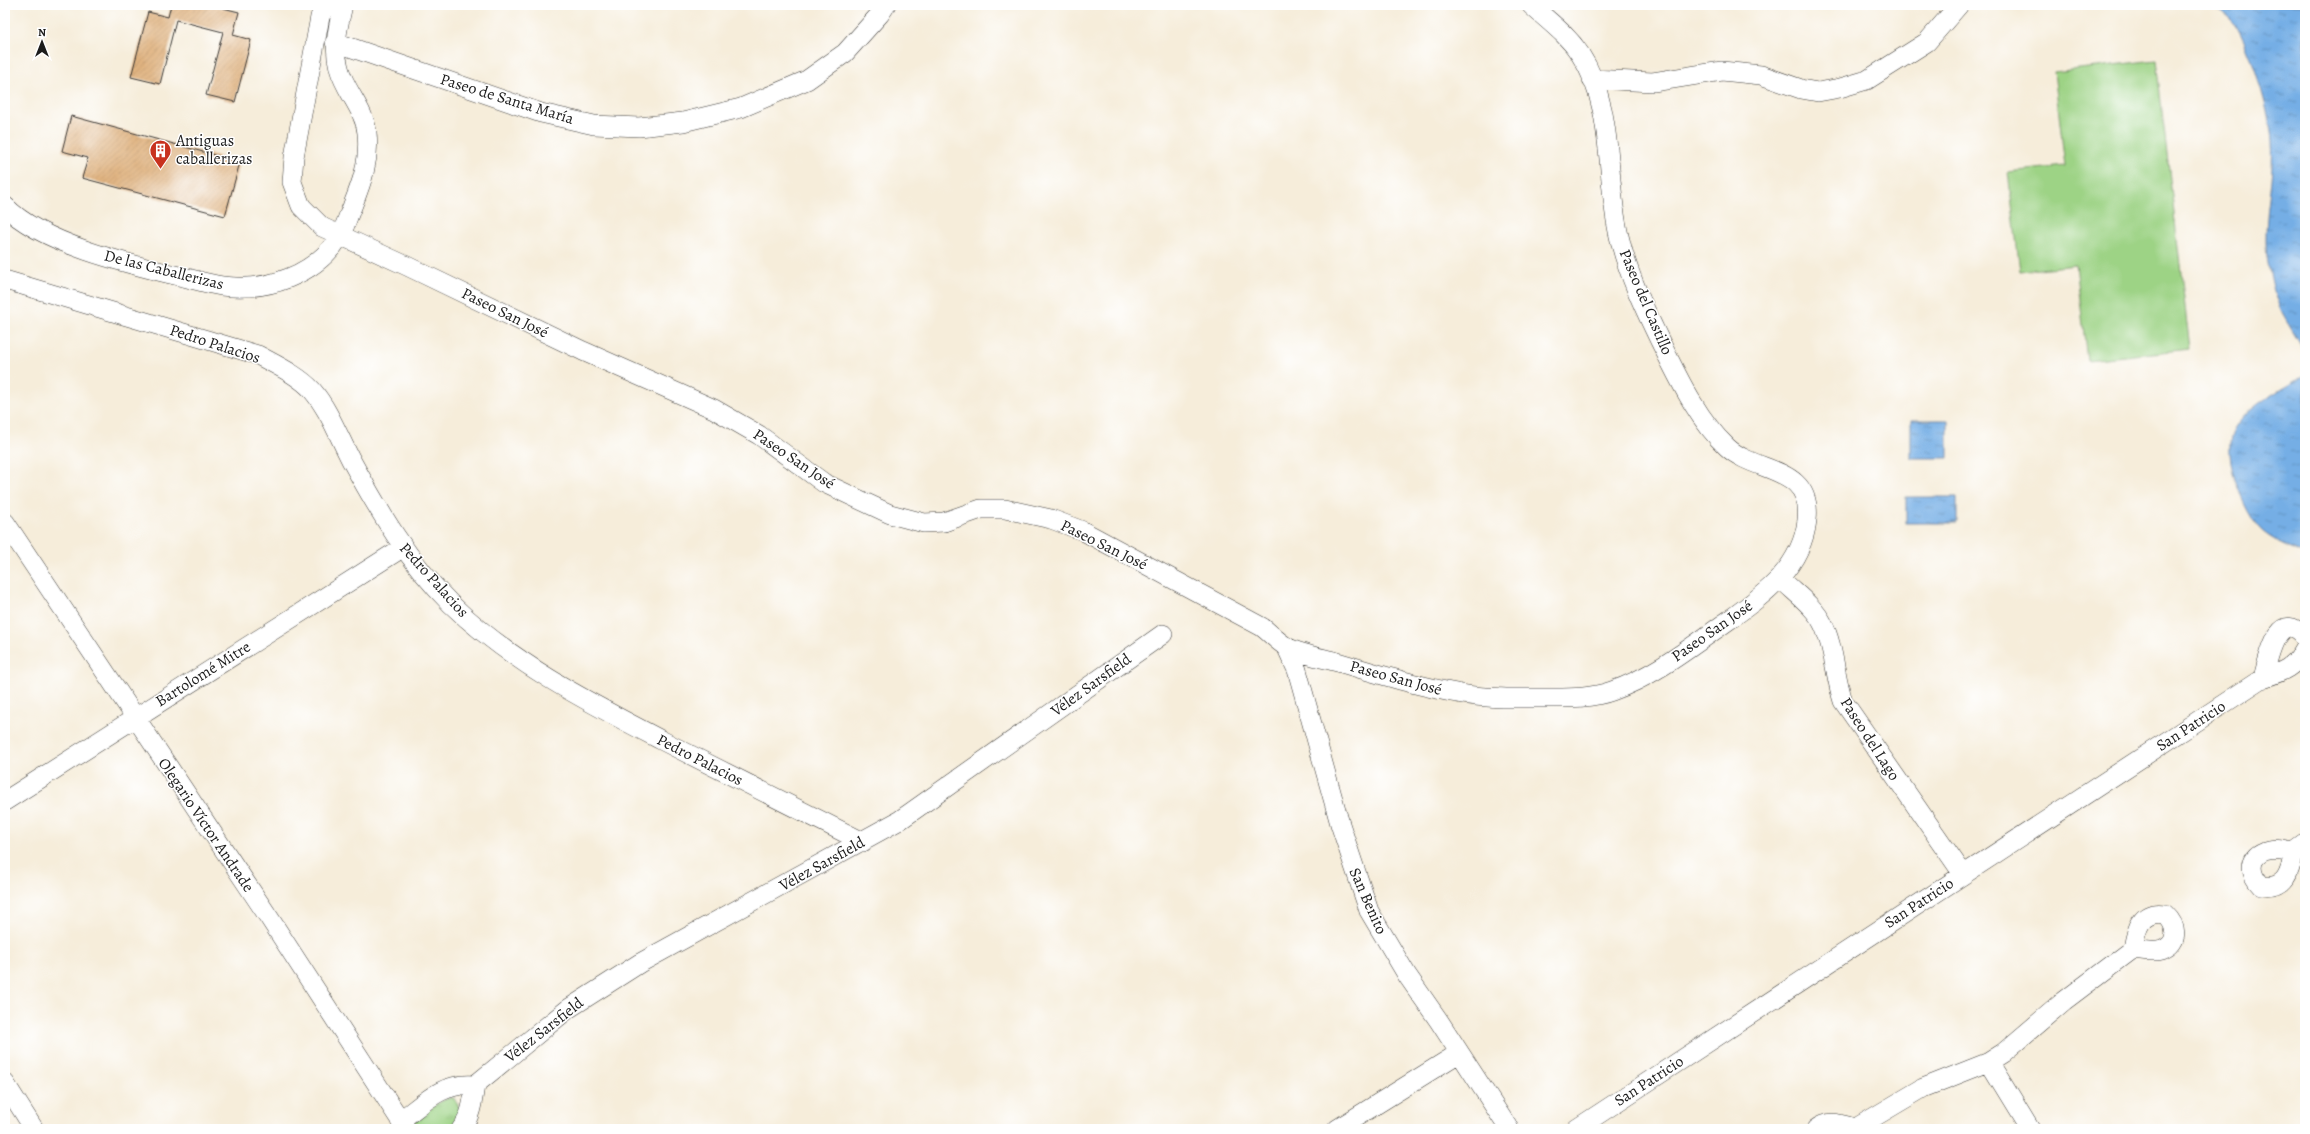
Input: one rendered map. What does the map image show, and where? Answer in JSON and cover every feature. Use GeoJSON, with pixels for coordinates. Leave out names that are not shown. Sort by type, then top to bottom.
{"type":"FeatureCollection","features":[{"type":"Feature","properties":{"kind":"street","name":"Paseo San José"},"geometry":{"type":"LineString","coordinates":[[325,5],[320,17],[302,108],[294,157],[292,182],[301,206],[322,227],[583,351],[714,409],[759,435],[824,483],[890,514],[924,523],[944,522],[981,509],[1005,509],[1051,519],[1083,531],[1262,627],[1286,646],[1400,681],[1465,695],[1520,698],[1572,698],[1593,696],[1610,692],[1662,667],[1759,599],[1781,579]]}},
{"type":"Feature","properties":{"kind":"street"},"geometry":{"type":"LineString","coordinates":[[335,42],[343,5]]}},
{"type":"Feature","properties":{"kind":"street","name":"Paseo de Santa María"},"geometry":{"type":"LineString","coordinates":[[335,42],[541,113],[594,125],[639,127],[683,122],[741,108],[807,80],[845,52],[880,14],[886,5]]}},
{"type":"Feature","properties":{"kind":"street","name":"Paseo del Castillo"},"geometry":{"type":"LineString","coordinates":[[1531,5],[1564,34],[1581,54],[1592,79],[1604,115],[1619,237],[1650,319],[1670,360],[1704,420],[1728,448],[1745,459],[1795,481],[1804,491],[1807,502],[1807,520],[1803,537],[1793,560],[1781,579]]}},
{"type":"Feature","properties":{"kind":"street"},"geometry":{"type":"LineString","coordinates":[[1592,79],[1654,82],[1722,71],[1761,75],[1801,89],[1818,92],[1840,88],[1867,80],[1927,42],[1960,5]]}},
{"type":"Feature","properties":{"kind":"street","name":"De las Caballerizas"},"geometry":{"type":"LineString","coordinates":[[5,206],[16,218],[72,244],[126,264],[223,286],[254,287],[281,282],[308,270],[331,248],[340,235],[364,176],[368,155],[367,131],[357,104],[339,69],[335,42]]}},
{"type":"Feature","properties":{"kind":"street","name":"Pedro Palacios"},"geometry":{"type":"LineString","coordinates":[[5,280],[258,355],[282,368],[310,389],[323,405],[351,459],[402,548],[452,604],[519,660],[633,725],[863,842]]}},
{"type":"Feature","properties":{"kind":"street","name":"Olegario Víctor Andrade"},"geometry":{"type":"LineString","coordinates":[[5,522],[274,926],[403,1125]]}},
{"type":"Feature","properties":{"kind":"street","name":"Bartolomé Mitre"},"geometry":{"type":"LineString","coordinates":[[5,801],[134,717],[402,548]]}},
{"type":"Feature","properties":{"kind":"street","name":"Paseo del Lago"},"geometry":{"type":"LineString","coordinates":[[1781,579],[1814,611],[1823,624],[1836,682],[1843,701],[1963,874]]}},
{"type":"Feature","properties":{"kind":"street"},"geometry":{"type":"LineString","coordinates":[[2264,678],[2269,651],[2276,636],[2282,630],[2291,628],[2300,631],[2305,638]]}},
{"type":"Feature","properties":{"kind":"street","name":"Vélez Sarsfield"},"geometry":{"type":"LineString","coordinates":[[475,1085],[568,1009],[640,963],[863,842],[900,820],[964,777],[1163,634]]}},
{"type":"Feature","properties":{"kind":"street","name":"San Benito"},"geometry":{"type":"LineString","coordinates":[[1286,646],[1296,670],[1340,824],[1363,896],[1378,927],[1509,1129]]}},
{"type":"Feature","properties":{"kind":"street","name":"San Patricio"},"geometry":{"type":"LineString","coordinates":[[1576,1129],[2264,678],[2284,672],[2298,661],[2305,648]]}},
{"type":"Feature","properties":{"kind":"street"},"geometry":{"type":"LineString","coordinates":[[1816,1129],[1826,1123],[1835,1123],[1855,1128],[1934,1083],[1989,1062],[2012,1047],[2064,1001],[2133,949]]}},
{"type":"Feature","properties":{"kind":"street"},"geometry":{"type":"LineString","coordinates":[[1337,1129],[1459,1053]]}},
{"type":"Feature","properties":{"kind":"street"},"geometry":{"type":"LineString","coordinates":[[1989,1062],[2030,1129]]}},
{"type":"Feature","properties":{"kind":"street"},"geometry":{"type":"LineString","coordinates":[[5,1083],[34,1129]]}},
{"type":"Feature","properties":{"kind":"street"},"geometry":{"type":"LineString","coordinates":[[403,1125],[442,1089],[461,1084],[475,1085],[473,1101],[461,1129]]}},
{"type":"Feature","properties":{"kind":"green space"},"geometry":{"type":"Polygon","coordinates":[[[2156,60],[2190,349],[2087,360],[2076,265],[2020,271],[2008,172],[2065,166],[2054,72],[2156,60]]]}},
{"type":"Feature","properties":{"kind":"green space"},"geometry":{"type":"Polygon","coordinates":[[[449,1098],[454,1098],[460,1109],[455,1125],[450,1129],[419,1129],[414,1122],[439,1102],[449,1098]]]}},
{"type":"Feature","properties":{"kind":"water"},"geometry":{"type":"Polygon","coordinates":[[[2212,5],[2305,5],[2305,354],[2280,309],[2268,263],[2266,233],[2272,172],[2272,142],[2271,130],[2264,99],[2253,64],[2241,34],[2233,21],[2212,5]]]}},
{"type":"Feature","properties":{"kind":"water"},"geometry":{"type":"Polygon","coordinates":[[[2305,375],[2305,554],[2272,538],[2262,531],[2255,523],[2236,483],[2232,468],[2230,440],[2240,421],[2256,405],[2305,375]]]}},
{"type":"Feature","properties":{"kind":"water"},"geometry":{"type":"Polygon","coordinates":[[[1911,420],[1948,420],[1948,458],[1911,458],[1911,420]]]}},
{"type":"Feature","properties":{"kind":"water"},"geometry":{"type":"Polygon","coordinates":[[[1906,497],[1957,497],[1957,523],[1906,523],[1906,497]]]}},
{"type":"Feature","properties":{"kind":"building"},"geometry":{"type":"Polygon","coordinates":[[[171,5],[211,5],[239,12],[233,35],[251,40],[235,102],[206,95],[223,32],[176,20],[160,84],[131,77],[148,12],[168,17],[171,5]]]}},
{"type":"Feature","properties":{"kind":"building","name":"Antiguas caballerizas"},"geometry":{"type":"Polygon","coordinates":[[[71,116],[240,162],[225,216],[82,178],[88,158],[62,151],[71,116]]]}},
{"type":"Feature","properties":{"kind":"place","name":"Antiguas caballerizas"},"geometry":{"type":"Point","coordinates":[161,170]}}]}
